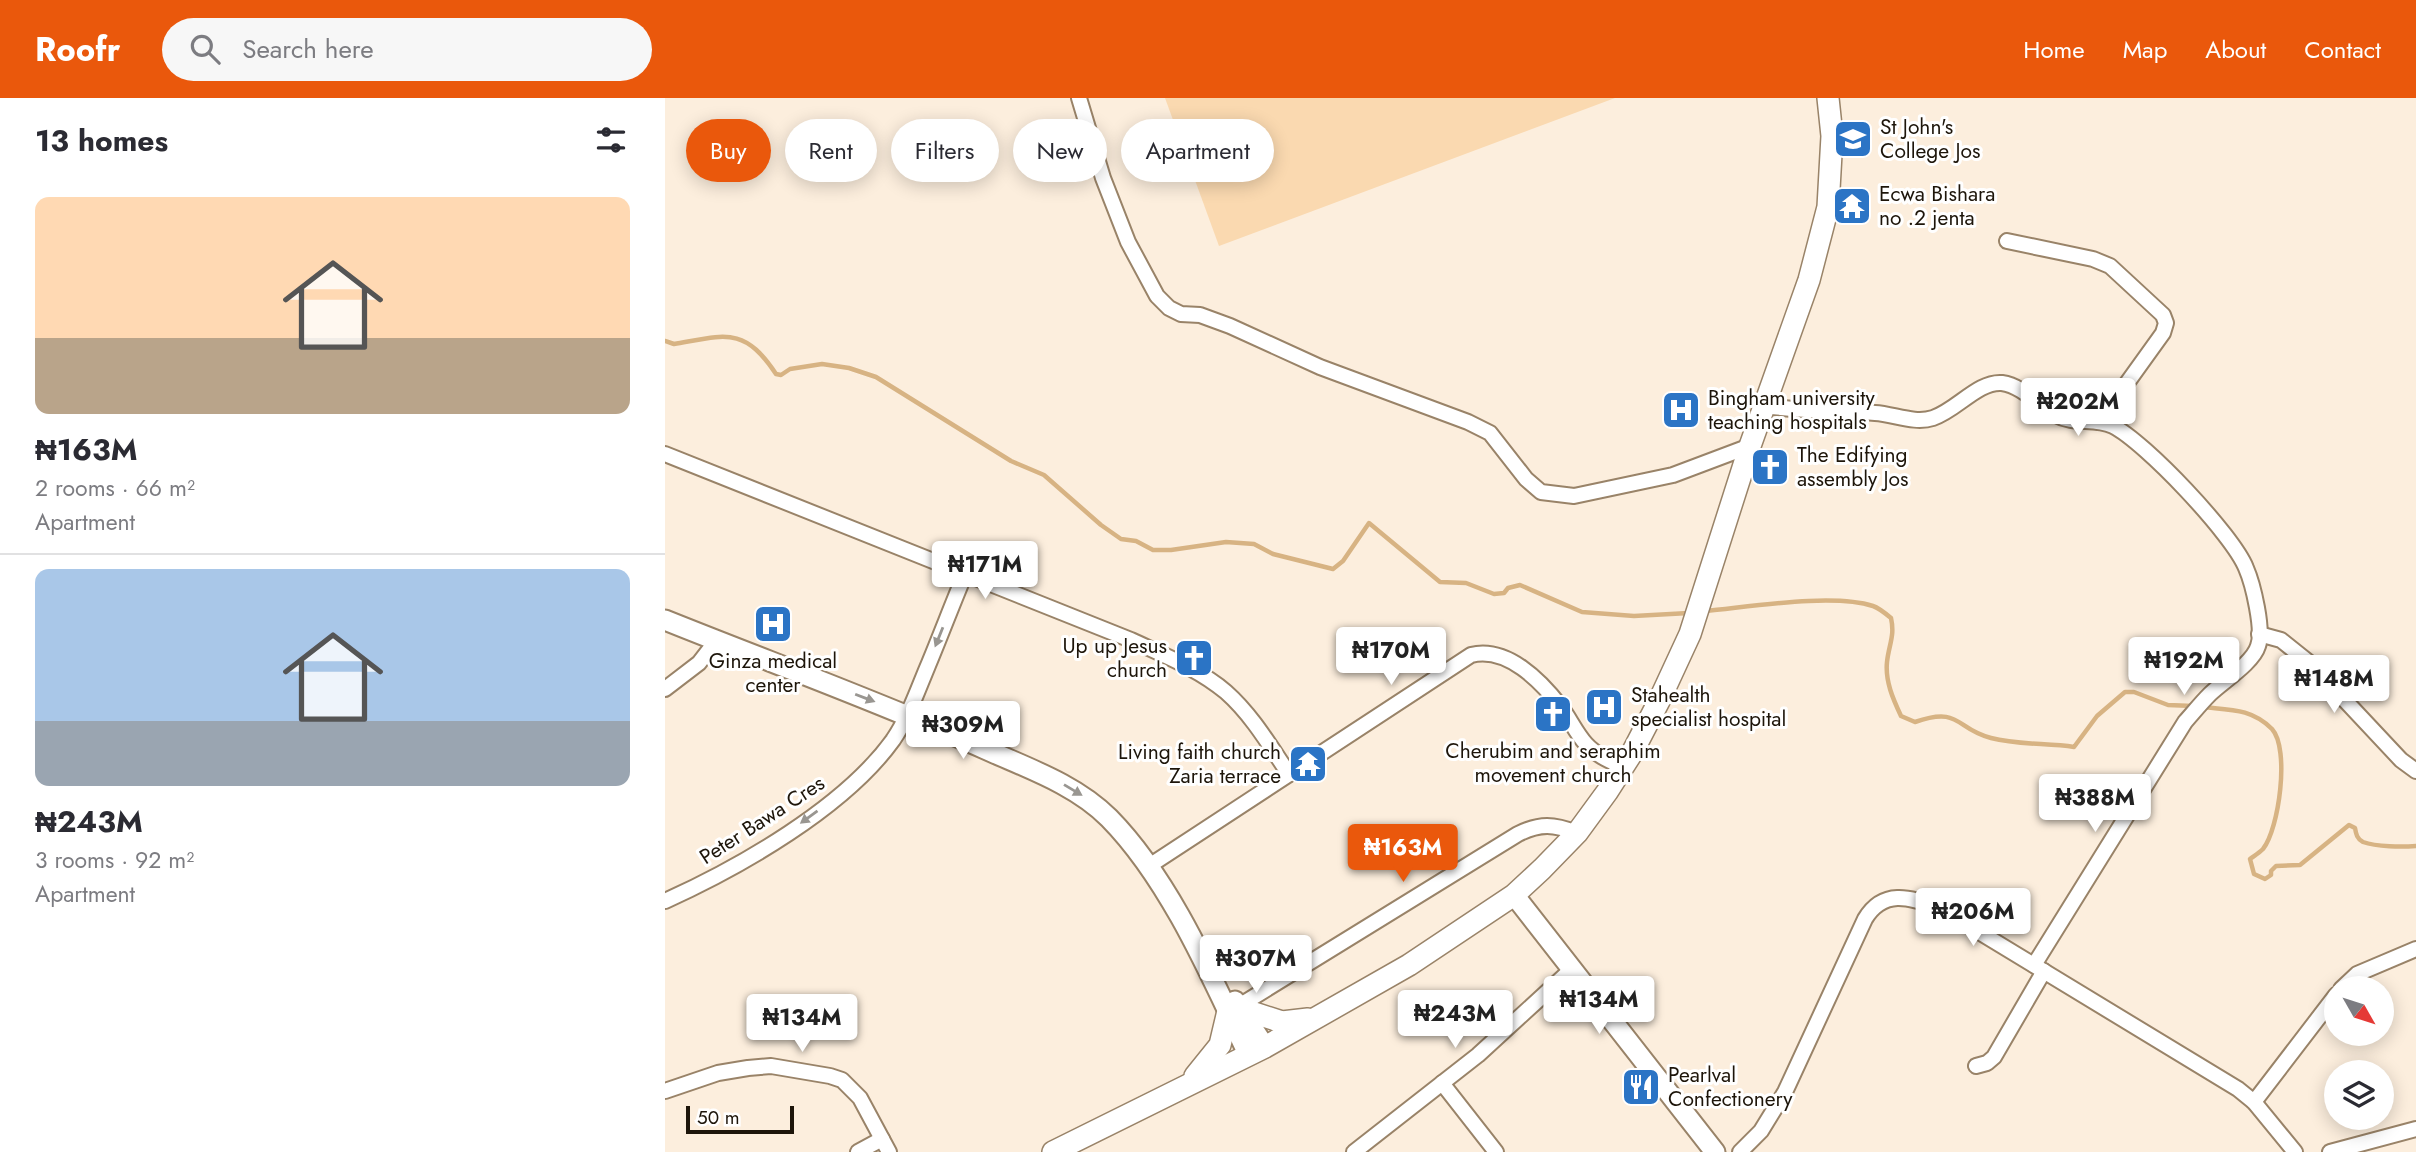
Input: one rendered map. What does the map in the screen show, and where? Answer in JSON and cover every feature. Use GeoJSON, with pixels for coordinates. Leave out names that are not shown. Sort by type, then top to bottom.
{"type":"FeatureCollection","features":[{"type":"Feature","properties":{"kind":"main road"},"geometry":{"type":"LineString","coordinates":[[1053,1152],[1257,1051],[1327,1014],[1409,965],[1514,895],[1577,833],[1623,766],[1659,701],[1690,634],[1750,446],[1809,280],[1828,207],[1832,136],[1828,98]]}},
{"type":"Feature","properties":{"kind":"main road"},"geometry":{"type":"LineString","coordinates":[[1187,1085],[1220,1045],[1236,1009],[1282,1022],[1300,1021],[1327,1014]]}},
{"type":"Feature","properties":{"kind":"street"},"geometry":{"type":"LineString","coordinates":[[1079,98],[1103,178],[1128,242],[1157,296],[1169,308],[1181,314],[1199,315],[1230,326],[1320,367],[1468,422],[1490,433],[1526,479],[1541,492],[1574,496],[1674,475],[1750,446]]}},
{"type":"Feature","properties":{"kind":"street"},"geometry":{"type":"LineString","coordinates":[[2007,241],[2092,259],[2110,266],[2166,323],[2163,332],[2099,422]]}},
{"type":"Feature","properties":{"kind":"street"},"geometry":{"type":"LineString","coordinates":[[1764,406],[1931,419],[1960,404],[1983,386],[2001,383],[2012,385],[2058,416],[2072,421],[2099,422],[2124,433],[2179,483],[2223,532],[2246,566],[2253,590],[2258,646],[2253,655],[2209,694],[2185,722],[2039,968],[1994,1057],[1987,1063],[1976,1066]]}},
{"type":"Feature","properties":{"kind":"street"},"geometry":{"type":"LineString","coordinates":[[665,454],[1131,640],[1226,692],[1245,712],[1289,774]]}},
{"type":"Feature","properties":{"kind":"street","name":"Peter Bawa Cres"},"geometry":{"type":"LineString","coordinates":[[665,901],[705,883],[758,852],[843,792],[893,740],[908,715],[965,574]]}},
{"type":"Feature","properties":{"kind":"street"},"geometry":{"type":"LineString","coordinates":[[665,620],[908,715],[1059,782],[1087,799],[1108,817],[1149,866],[1236,1009],[1257,1051]]}},
{"type":"Feature","properties":{"kind":"street"},"geometry":{"type":"LineString","coordinates":[[2259,634],[2281,640],[2311,664],[2401,760],[2416,771]]}},
{"type":"Feature","properties":{"kind":"street"},"geometry":{"type":"LineString","coordinates":[[665,689],[699,663],[716,641]]}},
{"type":"Feature","properties":{"kind":"street"},"geometry":{"type":"LineString","coordinates":[[1149,866],[1471,655],[1480,653],[1504,658],[1519,666],[1552,696],[1586,744],[1606,759],[1623,766]]}},
{"type":"Feature","properties":{"kind":"street"},"geometry":{"type":"LineString","coordinates":[[1236,1009],[1518,834],[1545,824],[1577,833]]}},
{"type":"Feature","properties":{"kind":"street"},"geometry":{"type":"LineString","coordinates":[[1514,895],[1715,1152]]}},
{"type":"Feature","properties":{"kind":"street"},"geometry":{"type":"LineString","coordinates":[[1740,1152],[1761,1130],[1785,1092],[1864,919],[1878,902],[1895,898],[1938,907],[2238,1089],[2254,1102],[2295,1152]]}},
{"type":"Feature","properties":{"kind":"street"},"geometry":{"type":"LineString","coordinates":[[2355,976],[2416,949]]}},
{"type":"Feature","properties":{"kind":"street"},"geometry":{"type":"LineString","coordinates":[[1354,1152],[1478,1055],[1572,969]]}},
{"type":"Feature","properties":{"kind":"street"},"geometry":{"type":"LineString","coordinates":[[2254,1102],[2324,1011]]}},
{"type":"Feature","properties":{"kind":"street"},"geometry":{"type":"LineString","coordinates":[[665,1091],[708,1076],[748,1068],[771,1066],[830,1076],[842,1080],[860,1098],[886,1146],[858,1152]]}},
{"type":"Feature","properties":{"kind":"street"},"geometry":{"type":"LineString","coordinates":[[1442,1083],[1496,1152]]}},
{"type":"Feature","properties":{"kind":"street"},"geometry":{"type":"LineString","coordinates":[[2330,1152],[2416,1129]]}},
{"type":"Feature","properties":{"kind":"shaded area"},"geometry":{"type":"Polygon","coordinates":[[[1165,98],[1615,98],[1219,246],[1196,182],[1274,182],[1274,119],[1173,119],[1165,98]]]}},
{"type":"Feature","properties":{"kind":"waterway"},"geometry":{"type":"LineString","coordinates":[[665,341],[674,344],[707,338],[733,338],[754,348],[776,374],[822,364],[849,368],[876,377],[1011,461],[1044,475],[1121,539],[1136,541],[1153,550],[1226,542],[1254,544],[1273,554],[1333,569],[1343,561],[1369,523],[1440,582],[1466,583],[1494,594],[1504,593],[1508,588],[1520,585],[1582,612],[1634,616],[1689,613]]}},
{"type":"Feature","properties":{"kind":"waterway"},"geometry":{"type":"LineString","coordinates":[[1705,611],[1813,601],[1856,602],[1875,607],[1891,618],[1892,635],[1887,676],[1901,716],[1915,722],[1941,716],[1950,718],[1979,734],[2001,740],[2074,747],[2097,716],[2125,692],[2134,692],[2168,705],[2193,706]]}},
{"type":"Feature","properties":{"kind":"waterway"},"geometry":{"type":"LineString","coordinates":[[2202,707],[2230,710],[2256,717],[2272,729],[2277,739],[2281,770],[2278,808],[2269,839],[2263,849],[2250,859],[2254,874],[2265,879],[2276,866],[2300,865],[2349,825],[2355,828],[2358,838],[2369,844],[2416,846]]}},
{"type":"Feature","properties":{"kind":"place","name":"St John's College Jos"},"geometry":{"type":"Point","coordinates":[1853,139]}},
{"type":"Feature","properties":{"kind":"place","name":"Ecwa Bishara no .2 jenta"},"geometry":{"type":"Point","coordinates":[1852,206]}},
{"type":"Feature","properties":{"kind":"place","name":"Bingham university teaching hospitals"},"geometry":{"type":"Point","coordinates":[1681,410]}},
{"type":"Feature","properties":{"kind":"place","name":"The Edifying assembly Jos"},"geometry":{"type":"Point","coordinates":[1770,467]}},
{"type":"Feature","properties":{"kind":"place","name":"Ginza medical center"},"geometry":{"type":"Point","coordinates":[773,624]}},
{"type":"Feature","properties":{"kind":"place","name":"Up up Jesus church"},"geometry":{"type":"Point","coordinates":[1194,658]}},
{"type":"Feature","properties":{"kind":"place","name":"Stahealth specialist hospital"},"geometry":{"type":"Point","coordinates":[1604,707]}},
{"type":"Feature","properties":{"kind":"place","name":"Cherubim and seraphim movement church"},"geometry":{"type":"Point","coordinates":[1553,714]}},
{"type":"Feature","properties":{"kind":"place","name":"Living faith church Zaria terrace"},"geometry":{"type":"Point","coordinates":[1308,764]}},
{"type":"Feature","properties":{"kind":"place","name":"Pearlval Confectionery"},"geometry":{"type":"Point","coordinates":[1641,1087]}}]}
